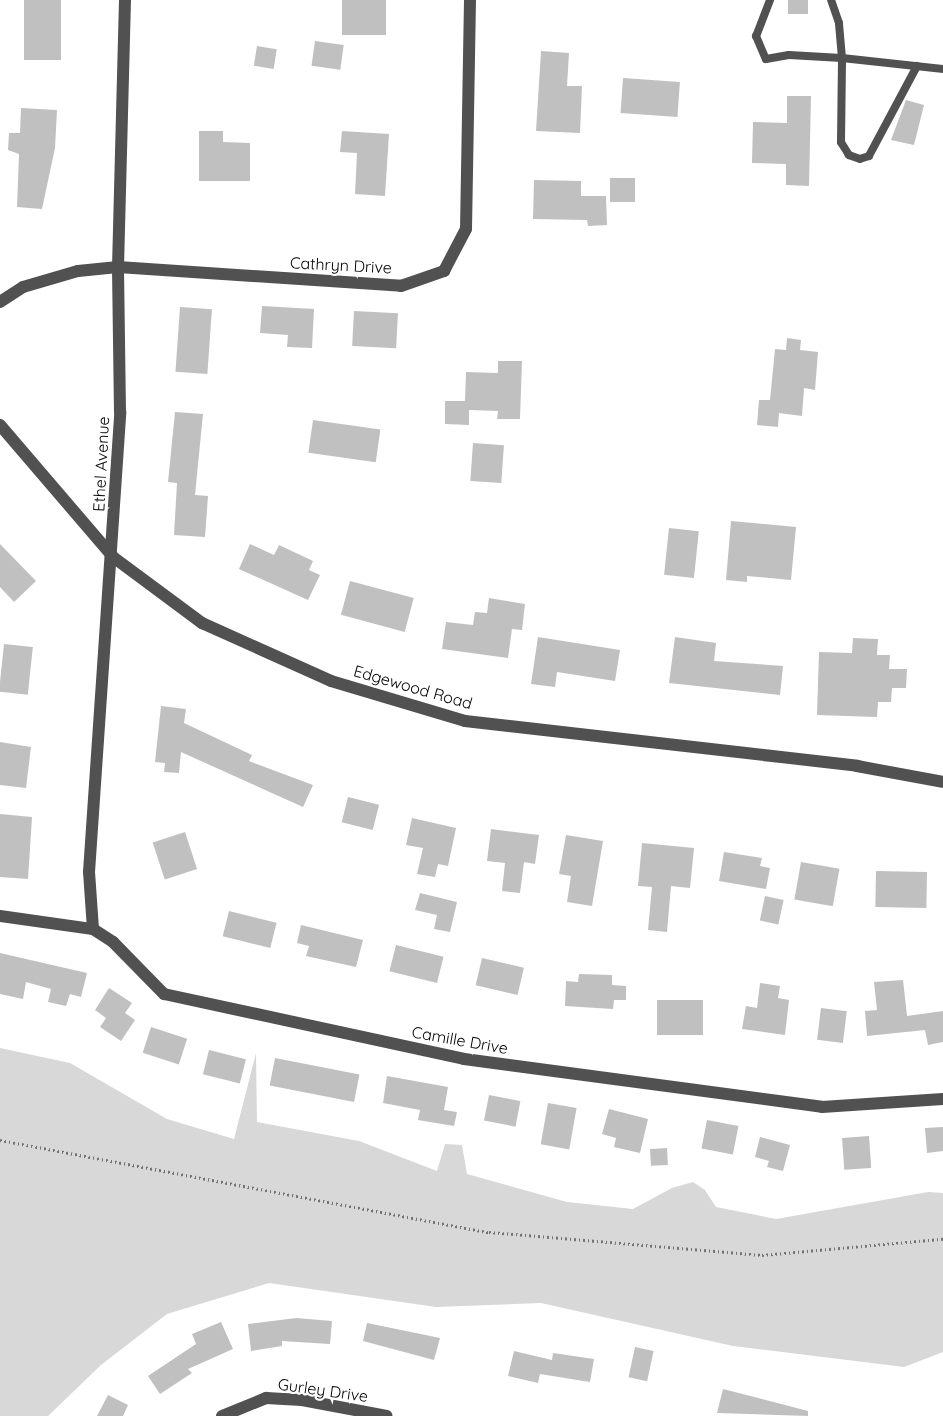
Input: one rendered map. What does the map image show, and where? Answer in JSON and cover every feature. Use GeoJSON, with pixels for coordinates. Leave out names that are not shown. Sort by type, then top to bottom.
{"type":"FeatureCollection","features":[{"type":"Feature","properties":{"kind":"street","name":"Ethel Avenue"},"geometry":{"type":"LineString","coordinates":[[93,929],[89,872],[113,556],[120,412],[118,267],[125,0]]}},
{"type":"Feature","properties":{"kind":"street","name":"Cathryn Drive"},"geometry":{"type":"LineString","coordinates":[[0,302],[23,287],[78,271],[118,267],[401,285],[444,271],[466,229],[470,0]]}},
{"type":"Feature","properties":{"kind":"street","name":"Edgewood Road"},"geometry":{"type":"LineString","coordinates":[[0,425],[113,556],[202,623],[331,681],[465,721],[857,766],[943,782]]}},
{"type":"Feature","properties":{"kind":"street","name":"Camille Drive"},"geometry":{"type":"LineString","coordinates":[[0,916],[93,929],[113,942],[164,994],[353,1037],[568,1075],[822,1107],[943,1099]]}},
{"type":"Feature","properties":{"kind":"street","name":"Gurley Drive"},"geometry":{"type":"LineString","coordinates":[[222,1416],[266,1398],[387,1416]]}},
{"type":"Feature","properties":{"kind":"lane"},"geometry":{"type":"LineString","coordinates":[[770,0],[756,36],[766,59],[789,55],[842,58],[943,69]]}},
{"type":"Feature","properties":{"kind":"lane"},"geometry":{"type":"LineString","coordinates":[[831,0],[838,22],[842,58],[841,142],[849,155],[860,159],[869,156],[917,66]]}},
{"type":"Feature","properties":{"kind":"path"},"geometry":{"type":"LineString","coordinates":[[0,1140],[489,1232],[762,1255],[943,1239]]}},
{"type":"Feature","properties":{"kind":"shaded area"},"geometry":{"type":"Polygon","coordinates":[[[0,1048],[70,1063],[167,1119],[234,1139],[256,1053],[257,1122],[359,1141],[437,1171],[445,1144],[462,1145],[467,1174],[567,1202],[633,1209],[672,1188],[693,1182],[705,1190],[716,1207],[776,1219],[928,1192],[943,1193],[943,1352],[904,1367],[733,1346],[541,1303],[436,1307],[269,1283],[167,1314],[101,1365],[48,1416],[0,1416],[0,1048]]]}},
{"type":"Feature","properties":{"kind":"building"},"geometry":{"type":"Polygon","coordinates":[[[24,0],[61,0],[61,60],[24,60],[24,0]]]}},
{"type":"Feature","properties":{"kind":"building"},"geometry":{"type":"Polygon","coordinates":[[[342,0],[386,0],[386,35],[342,35],[342,0]]]}},
{"type":"Feature","properties":{"kind":"building"},"geometry":{"type":"Polygon","coordinates":[[[788,0],[808,0],[808,14],[788,14],[788,0]]]}},
{"type":"Feature","properties":{"kind":"building"},"geometry":{"type":"Polygon","coordinates":[[[315,41],[344,45],[340,70],[312,66],[315,41]]]}},
{"type":"Feature","properties":{"kind":"building"},"geometry":{"type":"Polygon","coordinates":[[[257,46],[277,49],[274,69],[254,66],[257,46]]]}},
{"type":"Feature","properties":{"kind":"building"},"geometry":{"type":"Polygon","coordinates":[[[541,51],[569,53],[567,86],[582,86],[580,133],[536,131],[541,51]]]}},
{"type":"Feature","properties":{"kind":"building"},"geometry":{"type":"Polygon","coordinates":[[[623,78],[680,82],[677,117],[621,113],[623,78]]]}},
{"type":"Feature","properties":{"kind":"building"},"geometry":{"type":"Polygon","coordinates":[[[787,96],[811,96],[809,186],[786,185],[786,164],[752,163],[753,122],[787,123],[787,96]]]}},
{"type":"Feature","properties":{"kind":"building"},"geometry":{"type":"Polygon","coordinates":[[[906,100],[924,105],[914,145],[891,140],[906,100]]]}},
{"type":"Feature","properties":{"kind":"building"},"geometry":{"type":"Polygon","coordinates":[[[21,108],[57,110],[55,148],[42,209],[17,207],[19,154],[8,150],[9,133],[20,133],[21,108]]]}},
{"type":"Feature","properties":{"kind":"building"},"geometry":{"type":"Polygon","coordinates":[[[199,131],[223,131],[223,142],[250,143],[250,181],[199,181],[199,131]]]}},
{"type":"Feature","properties":{"kind":"building"},"geometry":{"type":"Polygon","coordinates":[[[342,131],[389,134],[385,196],[355,194],[357,153],[340,152],[342,131]]]}},
{"type":"Feature","properties":{"kind":"building"},"geometry":{"type":"Polygon","coordinates":[[[610,178],[635,178],[635,202],[610,202],[610,178]]]}},
{"type":"Feature","properties":{"kind":"building"},"geometry":{"type":"Polygon","coordinates":[[[534,180],[581,181],[581,196],[606,196],[607,225],[588,226],[587,220],[533,219],[534,180]]]}},
{"type":"Feature","properties":{"kind":"building"},"geometry":{"type":"Polygon","coordinates":[[[262,306],[314,309],[312,348],[287,347],[288,335],[260,333],[262,306]]]}},
{"type":"Feature","properties":{"kind":"building"},"geometry":{"type":"Polygon","coordinates":[[[180,307],[212,309],[207,374],[175,372],[180,307]]]}},
{"type":"Feature","properties":{"kind":"building"},"geometry":{"type":"Polygon","coordinates":[[[354,311],[398,313],[396,348],[352,346],[354,311]]]}},
{"type":"Feature","properties":{"kind":"building"},"geometry":{"type":"Polygon","coordinates":[[[787,338],[801,340],[800,350],[818,352],[815,390],[804,388],[802,416],[779,413],[778,427],[757,425],[759,400],[770,400],[775,349],[786,350],[787,338]]]}},
{"type":"Feature","properties":{"kind":"building"},"geometry":{"type":"Polygon","coordinates":[[[498,361],[522,361],[520,419],[497,419],[498,411],[469,410],[469,425],[445,424],[445,401],[465,401],[466,372],[498,373],[498,361]]]}},
{"type":"Feature","properties":{"kind":"building"},"geometry":{"type":"Polygon","coordinates":[[[175,412],[203,414],[195,495],[208,496],[205,537],[174,535],[177,483],[168,482],[175,412]]]}},
{"type":"Feature","properties":{"kind":"building"},"geometry":{"type":"Polygon","coordinates":[[[313,420],[380,429],[376,462],[308,453],[313,420]]]}},
{"type":"Feature","properties":{"kind":"building"},"geometry":{"type":"Polygon","coordinates":[[[473,443],[504,445],[501,483],[470,481],[473,443]]]}},
{"type":"Feature","properties":{"kind":"building"},"geometry":{"type":"Polygon","coordinates":[[[731,521],[796,527],[791,580],[747,576],[747,582],[726,580],[731,521]]]}},
{"type":"Feature","properties":{"kind":"building"},"geometry":{"type":"Polygon","coordinates":[[[669,528],[699,531],[694,578],[664,575],[669,528]]]}},
{"type":"Feature","properties":{"kind":"building"},"geometry":{"type":"Polygon","coordinates":[[[0,544],[36,581],[14,602],[0,587],[0,544]]]}},
{"type":"Feature","properties":{"kind":"building"},"geometry":{"type":"Polygon","coordinates":[[[250,544],[274,555],[279,545],[313,561],[309,570],[320,575],[308,600],[239,569],[250,544]]]}},
{"type":"Feature","properties":{"kind":"building"},"geometry":{"type":"Polygon","coordinates":[[[350,581],[414,598],[405,632],[341,615],[350,581]]]}},
{"type":"Feature","properties":{"kind":"building"},"geometry":{"type":"Polygon","coordinates":[[[489,598],[525,604],[522,630],[512,629],[508,658],[442,649],[446,622],[473,625],[475,612],[487,613],[489,598]]]}},
{"type":"Feature","properties":{"kind":"building"},"geometry":{"type":"Polygon","coordinates":[[[538,637],[620,650],[615,681],[557,672],[555,687],[531,684],[538,637]]]}},
{"type":"Feature","properties":{"kind":"building"},"geometry":{"type":"Polygon","coordinates":[[[675,637],[716,643],[714,661],[783,666],[780,695],[669,683],[675,637]]]}},
{"type":"Feature","properties":{"kind":"building"},"geometry":{"type":"Polygon","coordinates":[[[853,638],[878,639],[877,655],[890,655],[889,669],[907,669],[906,688],[892,688],[891,702],[878,702],[877,717],[817,715],[819,652],[852,653],[853,638]]]}},
{"type":"Feature","properties":{"kind":"building"},"geometry":{"type":"Polygon","coordinates":[[[4,644],[33,647],[28,695],[0,692],[4,644]]]}},
{"type":"Feature","properties":{"kind":"building"},"geometry":{"type":"Polygon","coordinates":[[[161,706],[186,709],[184,723],[252,755],[249,761],[313,785],[303,807],[181,752],[179,773],[164,772],[165,763],[155,762],[161,706]]]}},
{"type":"Feature","properties":{"kind":"building"},"geometry":{"type":"Polygon","coordinates":[[[0,742],[31,747],[26,788],[0,785],[0,742]]]}},
{"type":"Feature","properties":{"kind":"building"},"geometry":{"type":"Polygon","coordinates":[[[348,797],[379,805],[373,830],[342,822],[348,797]]]}},
{"type":"Feature","properties":{"kind":"building"},"geometry":{"type":"Polygon","coordinates":[[[0,814],[32,817],[28,879],[0,877],[0,814]]]}},
{"type":"Feature","properties":{"kind":"building"},"geometry":{"type":"Polygon","coordinates":[[[412,818],[456,828],[448,866],[438,864],[435,877],[417,874],[423,848],[406,845],[412,818]]]}},
{"type":"Feature","properties":{"kind":"building"},"geometry":{"type":"Polygon","coordinates":[[[491,829],[539,835],[535,864],[524,862],[520,893],[502,891],[505,863],[487,861],[491,829]]]}},
{"type":"Feature","properties":{"kind":"building"},"geometry":{"type":"Polygon","coordinates":[[[185,832],[197,869],[165,880],[153,843],[185,832]]]}},
{"type":"Feature","properties":{"kind":"building"},"geometry":{"type":"Polygon","coordinates":[[[566,835],[603,841],[592,906],[567,902],[571,876],[559,874],[566,835]]]}},
{"type":"Feature","properties":{"kind":"building"},"geometry":{"type":"Polygon","coordinates":[[[642,843],[694,848],[690,888],[671,886],[667,932],[648,930],[652,887],[638,886],[642,843]]]}},
{"type":"Feature","properties":{"kind":"building"},"geometry":{"type":"Polygon","coordinates":[[[724,852],[762,858],[760,866],[770,868],[766,889],[719,881],[724,852]]]}},
{"type":"Feature","properties":{"kind":"building"},"geometry":{"type":"Polygon","coordinates":[[[801,862],[839,869],[833,906],[794,899],[801,862]]]}},
{"type":"Feature","properties":{"kind":"building"},"geometry":{"type":"Polygon","coordinates":[[[876,871],[927,872],[926,908],[875,907],[876,871]]]}},
{"type":"Feature","properties":{"kind":"building"},"geometry":{"type":"Polygon","coordinates":[[[420,893],[457,902],[450,932],[434,929],[437,915],[415,910],[420,893]]]}},
{"type":"Feature","properties":{"kind":"building"},"geometry":{"type":"Polygon","coordinates":[[[765,896],[784,900],[778,924],[760,920],[765,896]]]}},
{"type":"Feature","properties":{"kind":"building"},"geometry":{"type":"Polygon","coordinates":[[[229,911],[277,923],[270,948],[223,936],[229,911]]]}},
{"type":"Feature","properties":{"kind":"building"},"geometry":{"type":"Polygon","coordinates":[[[301,925],[363,940],[356,967],[306,956],[309,946],[297,943],[301,925]]]}},
{"type":"Feature","properties":{"kind":"building"},"geometry":{"type":"Polygon","coordinates":[[[396,945],[444,957],[437,983],[389,971],[396,945]]]}},
{"type":"Feature","properties":{"kind":"building"},"geometry":{"type":"Polygon","coordinates":[[[0,953],[87,973],[81,997],[70,994],[66,1006],[48,1002],[51,989],[26,982],[23,999],[0,994],[0,953]]]}},
{"type":"Feature","properties":{"kind":"building"},"geometry":{"type":"Polygon","coordinates":[[[482,958],[524,968],[518,995],[476,985],[482,958]]]}},
{"type":"Feature","properties":{"kind":"building"},"geometry":{"type":"Polygon","coordinates":[[[579,974],[612,975],[612,985],[626,986],[626,1000],[614,1000],[613,1009],[565,1006],[566,981],[578,982],[579,974]]]}},
{"type":"Feature","properties":{"kind":"building"},"geometry":{"type":"Polygon","coordinates":[[[903,980],[907,1016],[943,1011],[943,1042],[928,1045],[925,1030],[867,1036],[865,1011],[877,1010],[874,982],[903,980]]]}},
{"type":"Feature","properties":{"kind":"building"},"geometry":{"type":"Polygon","coordinates":[[[760,983],[780,986],[778,998],[789,1000],[785,1035],[742,1029],[746,1006],[757,1008],[760,983]]]}},
{"type":"Feature","properties":{"kind":"building"},"geometry":{"type":"Polygon","coordinates":[[[109,988],[132,1003],[125,1013],[135,1020],[121,1041],[100,1027],[106,1018],[95,1010],[109,988]]]}},
{"type":"Feature","properties":{"kind":"building"},"geometry":{"type":"Polygon","coordinates":[[[657,1000],[703,1000],[703,1035],[657,1035],[657,1000]]]}},
{"type":"Feature","properties":{"kind":"building"},"geometry":{"type":"Polygon","coordinates":[[[821,1008],[847,1011],[843,1043],[817,1040],[821,1008]]]}},
{"type":"Feature","properties":{"kind":"building"},"geometry":{"type":"Polygon","coordinates":[[[151,1027],[187,1039],[179,1064],[143,1053],[151,1027]]]}},
{"type":"Feature","properties":{"kind":"building"},"geometry":{"type":"Polygon","coordinates":[[[209,1050],[246,1059],[240,1083],[203,1074],[209,1050]]]}},
{"type":"Feature","properties":{"kind":"building"},"geometry":{"type":"Polygon","coordinates":[[[275,1058],[359,1074],[354,1102],[270,1085],[275,1058]]]}},
{"type":"Feature","properties":{"kind":"building"},"geometry":{"type":"Polygon","coordinates":[[[387,1076],[448,1087],[444,1110],[457,1112],[454,1126],[418,1120],[420,1110],[383,1103],[387,1076]]]}},
{"type":"Feature","properties":{"kind":"building"},"geometry":{"type":"Polygon","coordinates":[[[489,1095],[520,1101],[515,1127],[484,1121],[489,1095]]]}},
{"type":"Feature","properties":{"kind":"building"},"geometry":{"type":"Polygon","coordinates":[[[548,1103],[577,1108],[569,1149],[541,1144],[548,1103]]]}},
{"type":"Feature","properties":{"kind":"building"},"geometry":{"type":"Polygon","coordinates":[[[609,1109],[648,1119],[640,1153],[614,1147],[616,1138],[602,1134],[609,1109]]]}},
{"type":"Feature","properties":{"kind":"building"},"geometry":{"type":"Polygon","coordinates":[[[707,1120],[738,1126],[733,1155],[701,1148],[707,1120]]]}},
{"type":"Feature","properties":{"kind":"building"},"geometry":{"type":"Polygon","coordinates":[[[943,1127],[943,1151],[927,1153],[925,1128],[943,1127]]]}},
{"type":"Feature","properties":{"kind":"building"},"geometry":{"type":"Polygon","coordinates":[[[869,1136],[871,1168],[844,1170],[842,1138],[869,1136]]]}},
{"type":"Feature","properties":{"kind":"building"},"geometry":{"type":"Polygon","coordinates":[[[760,1137],[790,1145],[783,1171],[767,1167],[769,1161],[755,1157],[760,1137]]]}},
{"type":"Feature","properties":{"kind":"building"},"geometry":{"type":"Polygon","coordinates":[[[667,1148],[668,1165],[651,1166],[650,1149],[667,1148]]]}},
{"type":"Feature","properties":{"kind":"building"},"geometry":{"type":"Polygon","coordinates":[[[296,1318],[332,1321],[330,1344],[282,1341],[282,1346],[251,1351],[248,1324],[296,1318]]]}},
{"type":"Feature","properties":{"kind":"building"},"geometry":{"type":"Polygon","coordinates":[[[221,1322],[233,1349],[188,1369],[192,1373],[160,1394],[148,1376],[196,1344],[192,1334],[221,1322]]]}},
{"type":"Feature","properties":{"kind":"building"},"geometry":{"type":"Polygon","coordinates":[[[367,1323],[440,1338],[434,1360],[363,1341],[367,1323]]]}},
{"type":"Feature","properties":{"kind":"building"},"geometry":{"type":"Polygon","coordinates":[[[635,1347],[654,1351],[647,1381],[629,1377],[635,1347]]]}},
{"type":"Feature","properties":{"kind":"building"},"geometry":{"type":"Polygon","coordinates":[[[514,1351],[552,1360],[553,1353],[594,1359],[590,1382],[540,1374],[538,1383],[508,1376],[514,1351]]]}},
{"type":"Feature","properties":{"kind":"building"},"geometry":{"type":"Polygon","coordinates":[[[723,1389],[808,1411],[808,1416],[717,1413],[723,1389]]]}},
{"type":"Feature","properties":{"kind":"building"},"geometry":{"type":"Polygon","coordinates":[[[108,1395],[128,1405],[123,1416],[97,1416],[108,1395]]]}}]}
